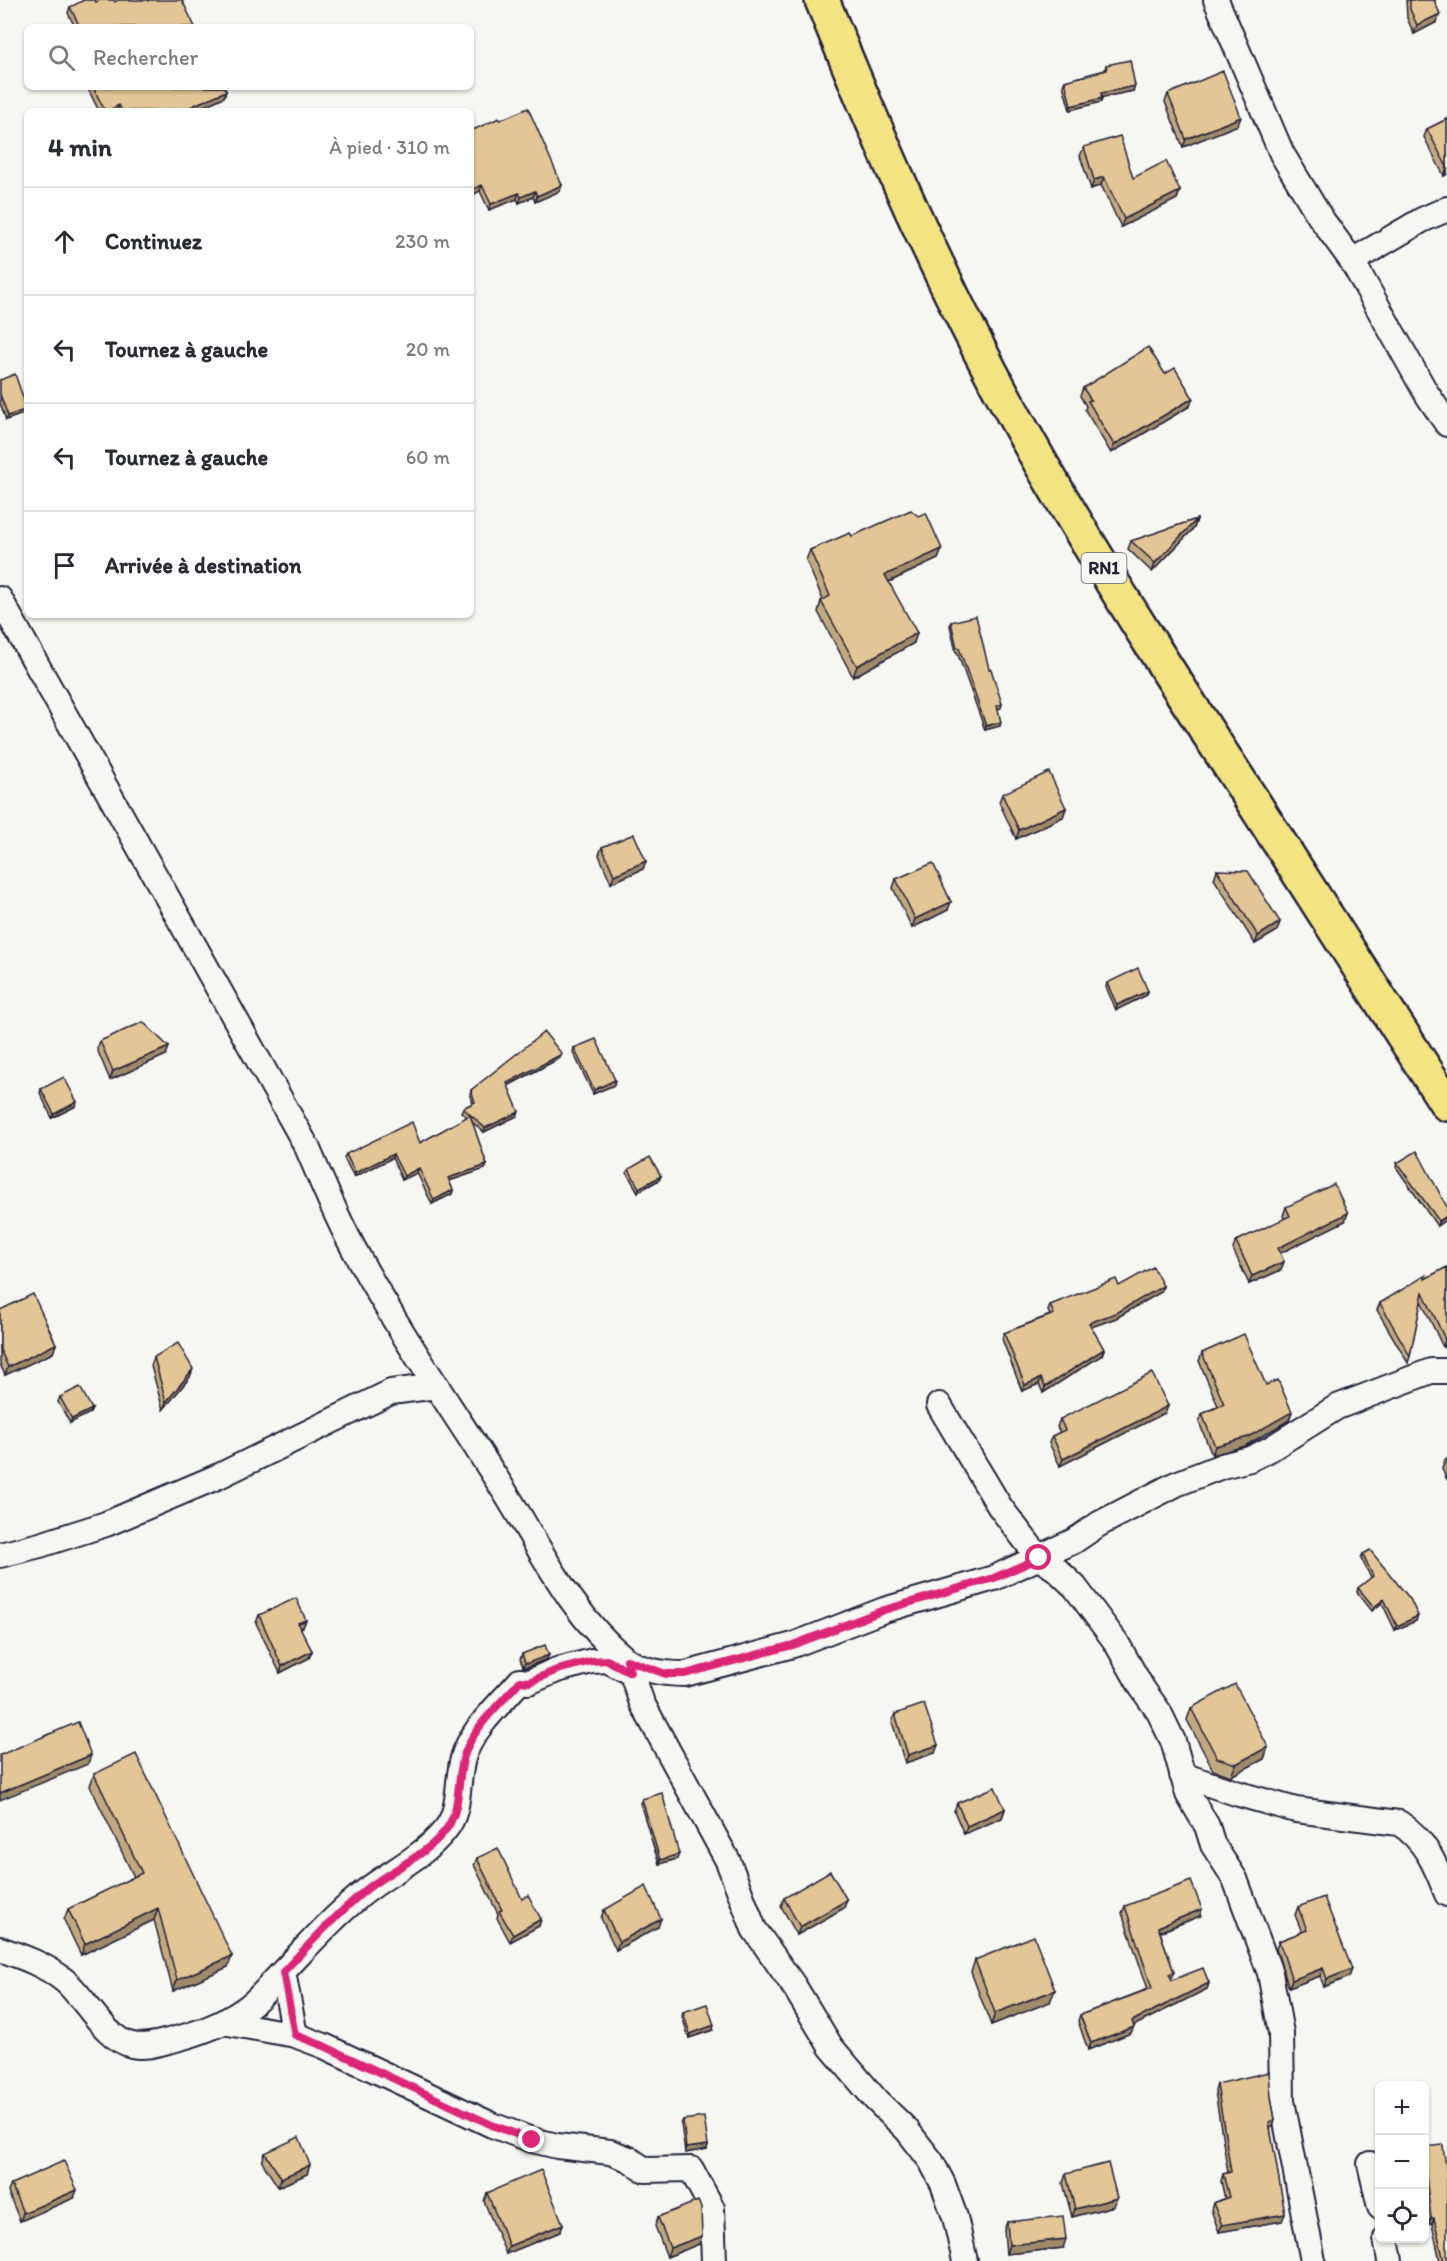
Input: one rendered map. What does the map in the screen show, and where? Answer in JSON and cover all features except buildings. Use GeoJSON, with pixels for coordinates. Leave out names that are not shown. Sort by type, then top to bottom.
{"type":"FeatureCollection","features":[{"type":"Feature","properties":{"kind":"highway","name":"RN1"},"geometry":{"type":"LineString","coordinates":[[822,0],[863,102],[927,242],[981,352],[1040,461],[1138,623],[1447,1104]]}},
{"type":"Feature","properties":{"kind":"street"},"geometry":{"type":"LineString","coordinates":[[1216,0],[1282,154],[1320,217],[1352,261],[1425,391],[1447,424]]}},
{"type":"Feature","properties":{"kind":"street"},"geometry":{"type":"LineString","coordinates":[[1352,261],[1422,220],[1447,209]]}},
{"type":"Feature","properties":{"kind":"street"},"geometry":{"type":"LineString","coordinates":[[0,599],[307,1147],[348,1237],[410,1346],[508,1497],[555,1575],[629,1666],[642,1703],[717,1837],[754,1929],[794,1986],[831,2047],[876,2100],[907,2130],[931,2161],[943,2184],[955,2217],[965,2261]]}},
{"type":"Feature","properties":{"kind":"street"},"geometry":{"type":"LineString","coordinates":[[0,1949],[36,1962],[64,1981],[111,2033],[124,2043],[147,2046],[188,2036],[223,2022],[254,2002],[347,1905],[369,1887],[430,1846],[446,1829],[454,1817],[465,1753],[475,1733],[520,1681],[529,1682],[557,1670],[592,1661],[607,1660],[666,1674],[685,1674],[793,1645],[884,1610],[994,1578],[1039,1558],[1176,1484],[1222,1466],[1250,1459],[1337,1407],[1431,1371],[1447,1371]]}},
{"type":"Feature","properties":{"kind":"street"},"geometry":{"type":"LineString","coordinates":[[0,1555],[106,1524],[219,1476],[391,1392],[437,1386]]}},
{"type":"Feature","properties":{"kind":"street"},"geometry":{"type":"LineString","coordinates":[[939,1406],[1000,1507],[1039,1558],[1056,1569],[1075,1587],[1116,1642],[1142,1688],[1159,1712],[1173,1741],[1188,1794],[1207,1826],[1213,1845],[1235,1879],[1270,1973],[1281,2033],[1282,2101],[1313,2261]]}},
{"type":"Feature","properties":{"kind":"street"},"geometry":{"type":"LineString","coordinates":[[1182,1775],[1296,1810],[1399,1823],[1411,1830],[1424,1844],[1447,1894]]}},
{"type":"Feature","properties":{"kind":"street"},"geometry":{"type":"LineString","coordinates":[[283,1972],[295,2035]]}},
{"type":"Feature","properties":{"kind":"street"},"geometry":{"type":"LineString","coordinates":[[223,2022],[295,2035],[324,2046],[492,2125],[532,2140],[557,2146],[610,2152],[629,2159],[645,2170],[692,2169],[712,2208],[714,2261]]}},
{"type":"Feature","properties":{"kind":"street"},"geometry":{"type":"LineString","coordinates":[[1371,2164],[1376,2189]]}},
{"type":"Feature","properties":{"kind":"street"},"geometry":{"type":"LineString","coordinates":[[1387,2243],[1390,2261]]}},
{"type":"Feature","properties":{"kind":"route"},"geometry":{"type":"LineString","coordinates":[[532,2140],[492,2125],[324,2046],[295,2035],[283,1972],[347,1905],[369,1887],[430,1846],[446,1829],[454,1817],[465,1753],[475,1733],[520,1681],[529,1682],[557,1670],[592,1661],[607,1660],[630,1672],[627,1660],[649,1670],[666,1674],[685,1674],[793,1645],[884,1610],[994,1578],[1039,1558]]}}]}
